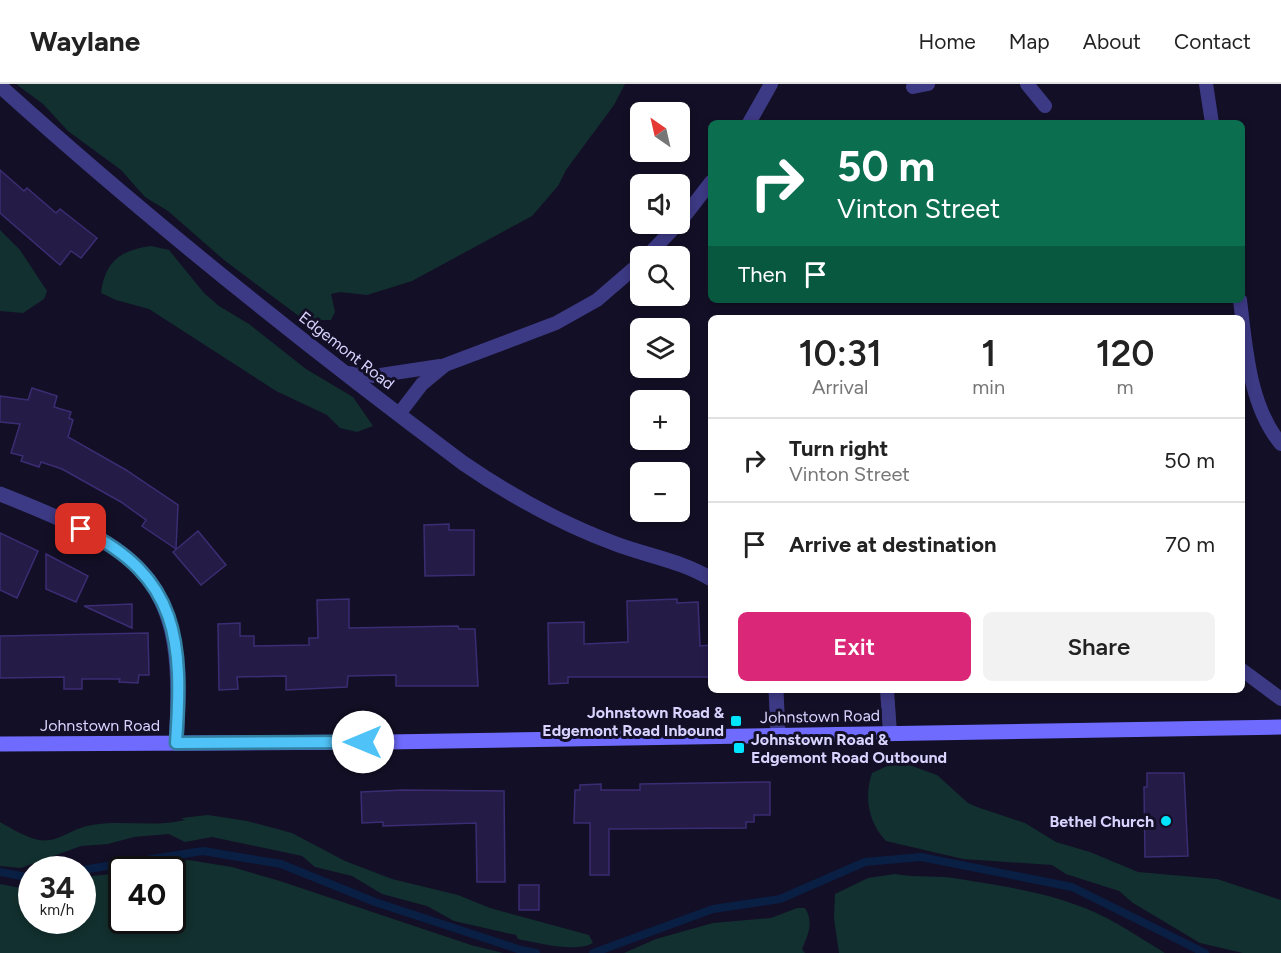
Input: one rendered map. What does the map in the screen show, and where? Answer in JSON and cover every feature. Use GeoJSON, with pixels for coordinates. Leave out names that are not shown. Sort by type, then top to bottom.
{"type":"FeatureCollection","features":[{"type":"Feature","properties":{"kind":"street","name":"Edgemont Road"},"geometry":{"type":"LineString","coordinates":[[0,86],[156,222],[463,463],[535,508],[618,545],[681,565],[708,578]]}},
{"type":"Feature","properties":{"kind":"street"},"geometry":{"type":"LineString","coordinates":[[0,494],[98,537],[126,555],[145,573],[170,617],[176,641],[176,743]]}},
{"type":"Feature","properties":{"kind":"street"},"geometry":{"type":"LineString","coordinates":[[776,693],[778,734]]}},
{"type":"Feature","properties":{"kind":"street","name":"Johnstown Road"},"geometry":{"type":"LineString","coordinates":[[0,744],[399,742],[1281,727]]}},
{"type":"Feature","properties":{"kind":"lane"},"geometry":{"type":"LineString","coordinates":[[750,120],[771,84]]}},
{"type":"Feature","properties":{"kind":"lane"},"geometry":{"type":"LineString","coordinates":[[913,87],[928,84]]}},
{"type":"Feature","properties":{"kind":"lane"},"geometry":{"type":"LineString","coordinates":[[1026,84],[1045,106]]}},
{"type":"Feature","properties":{"kind":"lane"},"geometry":{"type":"LineString","coordinates":[[1206,84],[1212,120]]}},
{"type":"Feature","properties":{"kind":"lane"},"geometry":{"type":"LineString","coordinates":[[690,209],[708,186]]}},
{"type":"Feature","properties":{"kind":"lane"},"geometry":{"type":"LineString","coordinates":[[657,246],[668,234]]}},
{"type":"Feature","properties":{"kind":"lane"},"geometry":{"type":"LineString","coordinates":[[346,373],[374,376],[445,365],[556,322],[606,293],[630,272]]}},
{"type":"Feature","properties":{"kind":"lane"},"geometry":{"type":"LineString","coordinates":[[1245,328],[1257,396],[1272,432],[1281,444]]}},
{"type":"Feature","properties":{"kind":"lane"},"geometry":{"type":"LineString","coordinates":[[399,414],[422,384],[445,365]]}},
{"type":"Feature","properties":{"kind":"lane"},"geometry":{"type":"LineString","coordinates":[[1245,672],[1281,699]]}},
{"type":"Feature","properties":{"kind":"lane"},"geometry":{"type":"LineString","coordinates":[[888,693],[890,733]]}},
{"type":"Feature","properties":{"kind":"green space"},"geometry":{"type":"Polygon","coordinates":[[[16,84],[625,84],[614,105],[566,170],[558,186],[532,216],[412,281],[367,295],[340,292],[331,294],[335,312],[331,320],[304,320],[224,260],[168,211],[145,197],[121,170],[68,131],[43,104],[16,84]]]}},
{"type":"Feature","properties":{"kind":"green space"},"geometry":{"type":"Polygon","coordinates":[[[0,230],[20,250],[47,291],[44,299],[23,313],[0,311],[0,230]]]}},
{"type":"Feature","properties":{"kind":"green space"},"geometry":{"type":"Polygon","coordinates":[[[151,246],[169,250],[204,293],[219,306],[249,324],[306,369],[353,397],[373,426],[357,432],[340,428],[327,415],[276,391],[149,309],[116,300],[101,293],[106,273],[116,259],[131,251],[151,246]]]}},
{"type":"Feature","properties":{"kind":"green space"},"geometry":{"type":"Polygon","coordinates":[[[898,761],[937,775],[968,803],[1025,823],[1056,842],[1090,852],[1138,872],[1217,879],[1281,900],[1281,953],[1243,953],[1200,943],[1133,903],[1119,891],[1066,874],[1052,865],[963,859],[886,841],[875,826],[869,809],[868,791],[872,773],[898,761]]]}},
{"type":"Feature","properties":{"kind":"green space"},"geometry":{"type":"Polygon","coordinates":[[[208,815],[247,821],[292,833],[345,861],[392,879],[458,895],[490,908],[589,935],[593,943],[586,946],[567,947],[518,939],[516,935],[454,921],[427,906],[382,894],[352,876],[315,867],[302,856],[212,837],[185,842],[169,834],[134,837],[108,844],[81,846],[54,856],[18,856],[18,868],[0,866],[0,822],[29,837],[52,840],[87,826],[185,820],[181,818],[208,815]]]}},
{"type":"Feature","properties":{"kind":"green space"},"geometry":{"type":"Polygon","coordinates":[[[186,860],[232,867],[280,881],[471,945],[503,953],[0,953],[0,884],[18,887],[18,934],[96,934],[96,876],[108,874],[108,934],[186,934],[186,860]]]}},
{"type":"Feature","properties":{"kind":"green space"},"geometry":{"type":"Polygon","coordinates":[[[895,874],[960,879],[1054,898],[1106,918],[1165,953],[839,953],[834,919],[835,894],[868,878],[895,874]]]}},
{"type":"Feature","properties":{"kind":"green space"},"geometry":{"type":"Polygon","coordinates":[[[797,908],[805,908],[810,923],[802,949],[805,953],[624,953],[656,939],[713,923],[771,918],[797,908]]]}},
{"type":"Feature","properties":{"kind":"building"},"geometry":{"type":"Polygon","coordinates":[[[0,170],[24,191],[27,188],[56,213],[60,209],[97,238],[81,258],[71,251],[60,265],[0,213],[0,170]]]}},
{"type":"Feature","properties":{"kind":"building"},"geometry":{"type":"Polygon","coordinates":[[[32,388],[57,396],[54,407],[71,412],[69,418],[73,420],[68,437],[126,470],[178,505],[176,549],[142,526],[146,520],[121,502],[62,469],[41,462],[39,467],[21,461],[23,456],[11,453],[20,424],[0,422],[0,396],[28,400],[32,388]]]}},
{"type":"Feature","properties":{"kind":"building"},"geometry":{"type":"Polygon","coordinates":[[[449,524],[449,530],[474,530],[474,575],[425,576],[424,525],[449,524]]]}},
{"type":"Feature","properties":{"kind":"building"},"geometry":{"type":"Polygon","coordinates":[[[198,531],[226,565],[201,585],[173,552],[198,531]]]}},
{"type":"Feature","properties":{"kind":"building"},"geometry":{"type":"Polygon","coordinates":[[[0,533],[38,551],[17,598],[0,590],[0,533]]]}},
{"type":"Feature","properties":{"kind":"building"},"geometry":{"type":"Polygon","coordinates":[[[46,554],[88,576],[76,602],[46,589],[46,554]]]}},
{"type":"Feature","properties":{"kind":"building"},"geometry":{"type":"Polygon","coordinates":[[[349,599],[349,628],[458,626],[459,629],[475,629],[478,686],[396,686],[396,675],[348,676],[347,687],[286,690],[286,676],[237,677],[238,689],[219,690],[218,624],[240,623],[240,636],[254,636],[254,646],[309,645],[309,638],[318,638],[317,600],[349,599]]]}},
{"type":"Feature","properties":{"kind":"building"},"geometry":{"type":"Polygon","coordinates":[[[677,599],[677,603],[698,602],[700,646],[708,645],[708,677],[568,677],[568,683],[549,684],[548,623],[584,622],[584,644],[628,642],[627,601],[677,599]]]}},
{"type":"Feature","properties":{"kind":"building"},"geometry":{"type":"Polygon","coordinates":[[[132,604],[132,628],[84,606],[132,604]]]}},
{"type":"Feature","properties":{"kind":"building"},"geometry":{"type":"Polygon","coordinates":[[[148,633],[149,675],[139,675],[138,683],[119,682],[120,679],[82,679],[82,689],[64,689],[64,677],[0,678],[0,636],[148,633]]]}},
{"type":"Feature","properties":{"kind":"building","name":"Bethel Church"},"geometry":{"type":"Polygon","coordinates":[[[1147,773],[1184,773],[1188,856],[1145,857],[1144,787],[1147,787],[1147,773]]]}},
{"type":"Feature","properties":{"kind":"building"},"geometry":{"type":"Polygon","coordinates":[[[770,782],[770,815],[754,815],[754,822],[746,822],[746,828],[609,829],[609,875],[590,875],[590,823],[574,823],[575,790],[580,790],[580,785],[601,784],[601,790],[640,790],[640,784],[770,782]]]}},
{"type":"Feature","properties":{"kind":"building"},"geometry":{"type":"Polygon","coordinates":[[[504,791],[505,882],[477,882],[476,823],[383,826],[383,822],[362,823],[361,792],[504,791]]]}},
{"type":"Feature","properties":{"kind":"building"},"geometry":{"type":"Polygon","coordinates":[[[519,885],[539,885],[539,910],[519,910],[519,885]]]}},
{"type":"Feature","properties":{"kind":"waterway"},"geometry":{"type":"LineString","coordinates":[[96,868],[203,851],[281,864],[375,902],[536,953]]}},
{"type":"Feature","properties":{"kind":"waterway"},"geometry":{"type":"LineString","coordinates":[[593,953],[713,909],[780,899],[865,862],[921,857],[1072,887],[1205,953]]}},
{"type":"Feature","properties":{"kind":"waterway"},"geometry":{"type":"LineString","coordinates":[[0,872],[18,875]]}},
{"type":"Feature","properties":{"kind":"place","name":"Johnstown Road & Edgemont Road Inbound"},"geometry":{"type":"Point","coordinates":[736,721]}},
{"type":"Feature","properties":{"kind":"place","name":"Johnstown Road & Edgemont Road Outbound"},"geometry":{"type":"Point","coordinates":[739,748]}},
{"type":"Feature","properties":{"kind":"place","name":"Bethel Church"},"geometry":{"type":"Point","coordinates":[1166,821]}},
{"type":"Feature","properties":{"kind":"route"},"geometry":{"type":"LineString","coordinates":[[81,529],[126,555],[145,573],[170,617],[176,641],[176,743],[363,742]]}}]}
